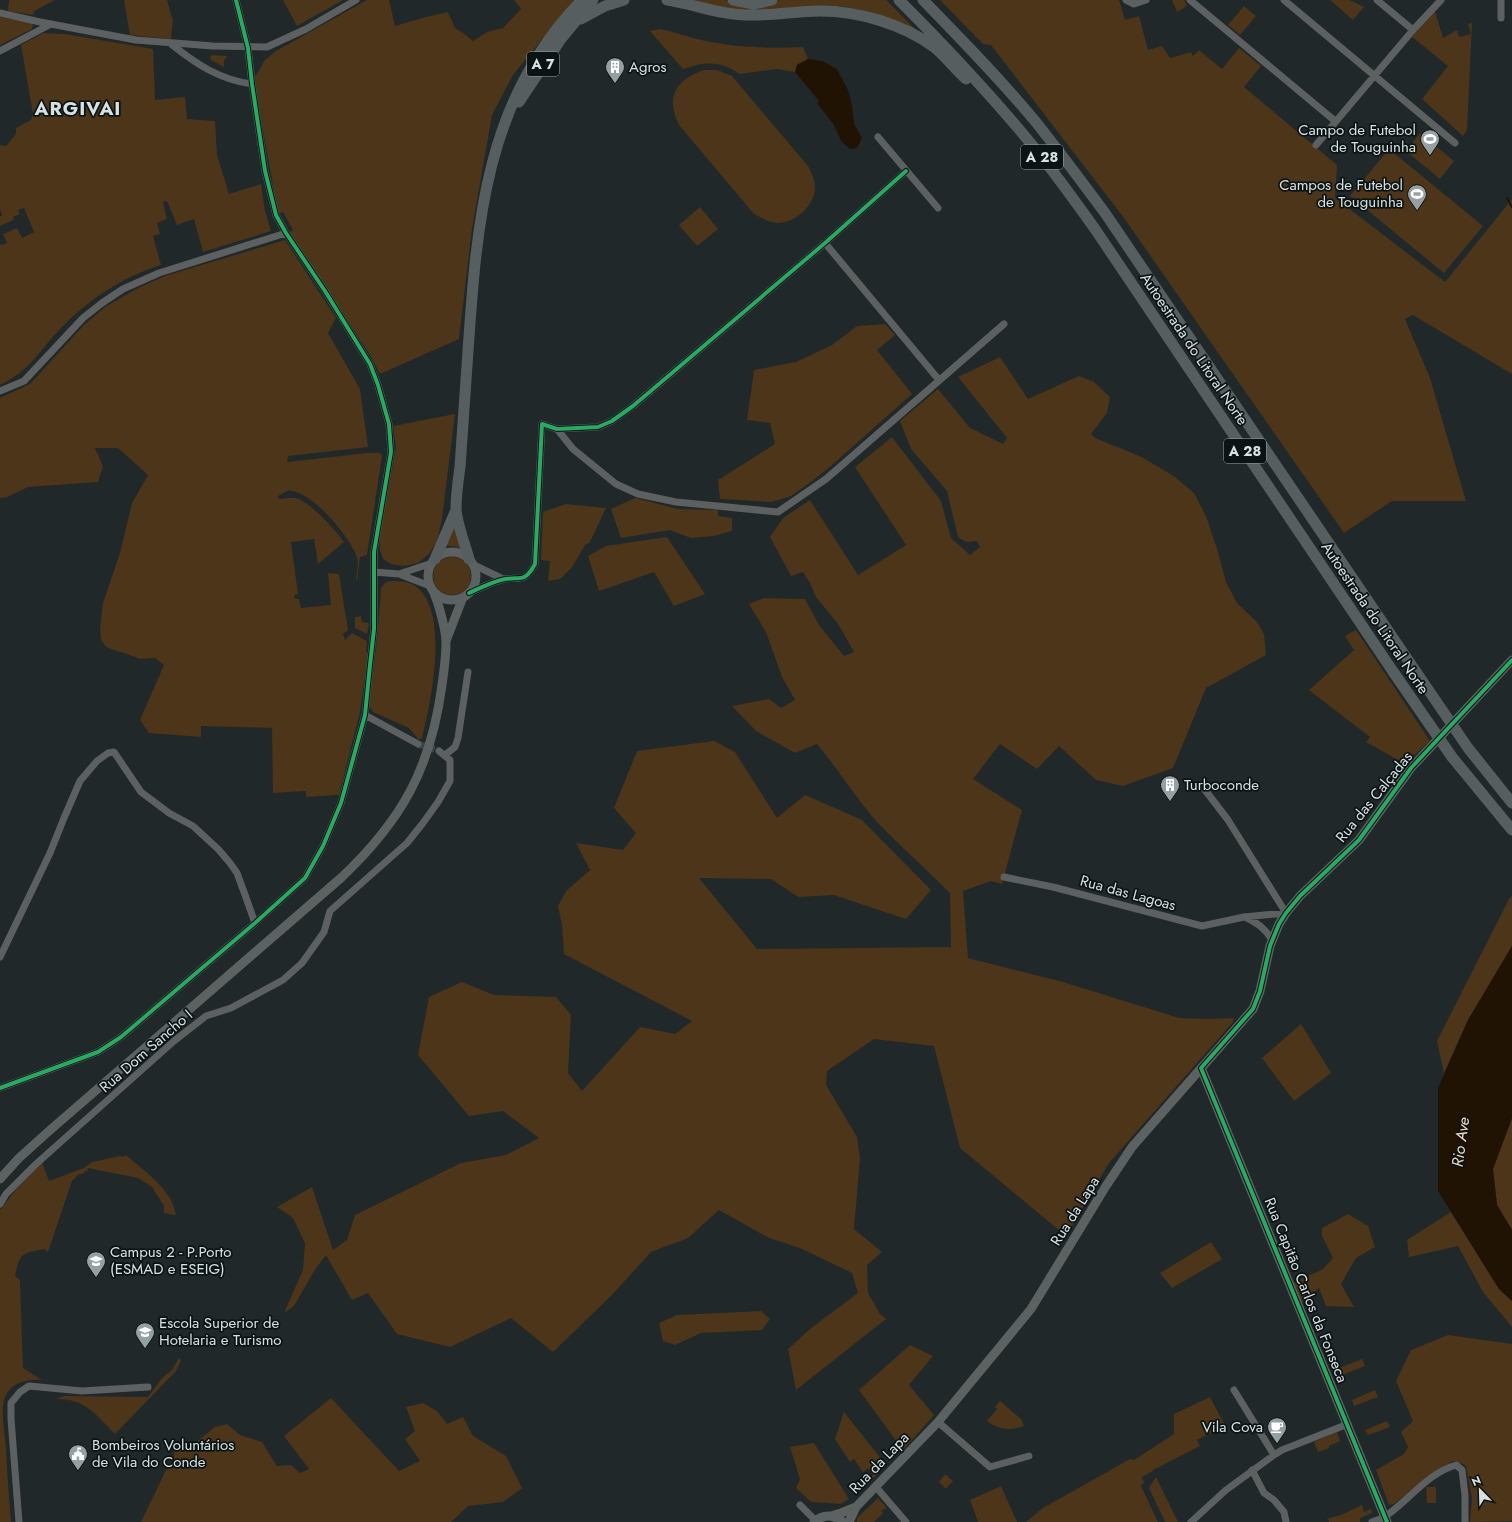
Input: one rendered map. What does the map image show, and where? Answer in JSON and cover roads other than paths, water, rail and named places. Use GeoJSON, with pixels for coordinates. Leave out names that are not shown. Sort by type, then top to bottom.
{"type":"FeatureCollection","features":[{"type":"Feature","properties":{"kind":"highway","name":"A 7"},"geometry":{"type":"LineString","coordinates":[[502,134],[515,96],[531,66],[553,33],[582,0]]}},
{"type":"Feature","properties":{"kind":"highway","name":"A 7"},"geometry":{"type":"LineString","coordinates":[[502,134],[530,84],[570,27],[593,0]]}},
{"type":"Feature","properties":{"kind":"highway"},"geometry":{"type":"LineString","coordinates":[[570,27],[600,9],[624,0]]}},
{"type":"Feature","properties":{"kind":"highway"},"geometry":{"type":"LineString","coordinates":[[667,0],[726,14],[748,15],[820,11],[843,12],[866,16],[906,31],[934,47],[977,90],[984,89]]}},
{"type":"Feature","properties":{"kind":"highway"},"geometry":{"type":"LineString","coordinates":[[733,0],[754,4],[772,0]]}},
{"type":"Feature","properties":{"kind":"highway","name":"Autoestrada do Litoral Norte"},"geometry":{"type":"LineString","coordinates":[[899,0],[945,46],[1034,147],[1095,229],[1452,757],[1512,830]]}},
{"type":"Feature","properties":{"kind":"highway","name":"Autoestrada do Litoral Norte"},"geometry":{"type":"LineString","coordinates":[[923,0],[953,30],[1034,120],[1105,213],[1468,748],[1512,803]]}},
{"type":"Feature","properties":{"kind":"highway"},"geometry":{"type":"LineString","coordinates":[[930,0],[953,30]]}},
{"type":"Feature","properties":{"kind":"highway"},"geometry":{"type":"LineString","coordinates":[[433,561],[456,510],[478,232],[487,184],[502,134]]}},
{"type":"Feature","properties":{"kind":"highway"},"geometry":{"type":"LineString","coordinates":[[456,510],[471,562]]}},
{"type":"Feature","properties":{"kind":"main road"},"geometry":{"type":"LineString","coordinates":[[0,1179],[49,1131],[342,877],[383,833],[401,808],[426,758],[436,724],[440,704],[446,641],[438,602],[432,590],[428,573],[433,561],[443,553],[456,552],[463,554],[471,562],[476,572],[476,580],[466,595],[446,641]]}},
{"type":"Feature","properties":{"kind":"main road"},"geometry":{"type":"LineString","coordinates":[[432,590],[438,596],[448,600],[456,600],[466,595]]}},
{"type":"Feature","properties":{"kind":"main road","name":"Rua das Calçadas"},"geometry":{"type":"LineString","coordinates":[[1286,913],[1300,896],[1359,840],[1411,768],[1512,660]]}},
{"type":"Feature","properties":{"kind":"main road","name":"Rua da Lapa"},"geometry":{"type":"LineString","coordinates":[[849,1522],[856,1507],[938,1422],[1031,1309],[1106,1186],[1132,1147],[1253,1009],[1260,992],[1272,940],[1286,913]]}},
{"type":"Feature","properties":{"kind":"main road","name":"Rua Capitão Carlos da Fonseca"},"geometry":{"type":"LineString","coordinates":[[1201,1068],[1386,1519]]}},
{"type":"Feature","properties":{"kind":"main road","name":"Rua da Lapa"},"geometry":{"type":"LineString","coordinates":[[815,1521],[820,1517],[831,1516],[856,1507]]}},
{"type":"Feature","properties":{"kind":"main road"},"geometry":{"type":"LineString","coordinates":[[831,1516],[836,1517],[842,1522]]}},
{"type":"Feature","properties":{"kind":"street"},"geometry":{"type":"LineString","coordinates":[[0,1088],[98,1052],[116,1041],[255,923],[305,878],[323,846],[341,803],[365,714],[374,629],[374,552],[391,452],[388,424],[378,385],[370,364],[276,215],[265,171],[248,48],[236,0]]}},
{"type":"Feature","properties":{"kind":"street"},"geometry":{"type":"LineString","coordinates":[[0,13],[136,40],[171,44],[248,48],[266,47],[306,29],[356,0]]}},
{"type":"Feature","properties":{"kind":"street"},"geometry":{"type":"LineString","coordinates":[[1126,0],[1134,4],[1146,0]]}},
{"type":"Feature","properties":{"kind":"street"},"geometry":{"type":"LineString","coordinates":[[1190,0],[1336,121]]}},
{"type":"Feature","properties":{"kind":"street"},"geometry":{"type":"LineString","coordinates":[[1284,0],[1455,143]]}},
{"type":"Feature","properties":{"kind":"street"},"geometry":{"type":"LineString","coordinates":[[1377,0],[1413,30]]}},
{"type":"Feature","properties":{"kind":"street"},"geometry":{"type":"LineString","coordinates":[[1316,145],[1413,30],[1441,0]]}},
{"type":"Feature","properties":{"kind":"street"},"geometry":{"type":"LineString","coordinates":[[1501,0],[1501,18]]}},
{"type":"Feature","properties":{"kind":"street"},"geometry":{"type":"LineString","coordinates":[[0,51],[51,24]]}},
{"type":"Feature","properties":{"kind":"street"},"geometry":{"type":"LineString","coordinates":[[171,44],[190,59],[218,75],[236,82],[252,84]]}},
{"type":"Feature","properties":{"kind":"street"},"geometry":{"type":"LineString","coordinates":[[878,136],[938,208]]}},
{"type":"Feature","properties":{"kind":"street"},"geometry":{"type":"LineString","coordinates":[[466,595],[503,579],[521,579],[530,573],[535,564],[542,424],[556,429],[598,427],[612,420],[633,406],[825,243],[906,171]]}},
{"type":"Feature","properties":{"kind":"street"},"geometry":{"type":"LineString","coordinates":[[0,391],[24,380],[82,318],[123,290],[159,273],[286,233]]}},
{"type":"Feature","properties":{"kind":"street"},"geometry":{"type":"LineString","coordinates":[[825,243],[939,380]]}},
{"type":"Feature","properties":{"kind":"street"},"geometry":{"type":"LineString","coordinates":[[556,429],[573,449],[616,484],[638,494],[676,502],[778,512],[826,479],[1004,324]]}},
{"type":"Feature","properties":{"kind":"street"},"geometry":{"type":"LineString","coordinates":[[399,574],[433,561]]}},
{"type":"Feature","properties":{"kind":"street"},"geometry":{"type":"LineString","coordinates":[[471,562],[503,579]]}},
{"type":"Feature","properties":{"kind":"street"},"geometry":{"type":"LineString","coordinates":[[374,572],[399,574],[432,590]]}},
{"type":"Feature","properties":{"kind":"street","name":"Rua Dom Sancho I"},"geometry":{"type":"LineString","coordinates":[[0,1204],[6,1194],[36,1164],[174,1041],[206,1016],[231,1008],[283,980],[302,963],[324,932],[330,911],[406,843],[438,802],[450,780],[450,760],[442,753],[455,747],[458,738],[468,672]]}},
{"type":"Feature","properties":{"kind":"street"},"geometry":{"type":"LineString","coordinates":[[365,714],[418,744]]}},
{"type":"Feature","properties":{"kind":"street"},"geometry":{"type":"LineString","coordinates":[[0,957],[50,853],[80,781],[97,761],[108,753],[114,752],[141,792],[169,813],[193,826],[218,849],[236,873],[255,923]]}},
{"type":"Feature","properties":{"kind":"street"},"geometry":{"type":"LineString","coordinates":[[1202,786],[1228,820],[1286,913]]}},
{"type":"Feature","properties":{"kind":"street","name":"Rua das Lagoas"},"geometry":{"type":"LineString","coordinates":[[1004,877],[1053,887],[1202,926],[1244,917],[1286,913]]}},
{"type":"Feature","properties":{"kind":"street"},"geometry":{"type":"LineString","coordinates":[[1244,917],[1266,930],[1272,940]]}},
{"type":"Feature","properties":{"kind":"street"},"geometry":{"type":"LineString","coordinates":[[19,1522],[11,1403],[20,1392],[29,1386],[82,1391],[148,1387]]}},
{"type":"Feature","properties":{"kind":"street"},"geometry":{"type":"LineString","coordinates":[[1234,1390],[1274,1455]]}},
{"type":"Feature","properties":{"kind":"street"},"geometry":{"type":"LineString","coordinates":[[938,1422],[990,1467],[1029,1456]]}},
{"type":"Feature","properties":{"kind":"street"},"geometry":{"type":"LineString","coordinates":[[1191,1522],[1226,1490],[1282,1450],[1348,1424]]}},
{"type":"Feature","properties":{"kind":"street"},"geometry":{"type":"LineString","coordinates":[[1372,1522],[1386,1519],[1432,1478],[1447,1468],[1456,1466],[1462,1470],[1465,1495],[1465,1522]]}},
{"type":"Feature","properties":{"kind":"street"},"geometry":{"type":"LineString","coordinates":[[1252,1470],[1264,1493],[1274,1500],[1284,1512],[1286,1522]]}},
{"type":"Feature","properties":{"kind":"street"},"geometry":{"type":"LineString","coordinates":[[876,1487],[906,1522]]}},
{"type":"Feature","properties":{"kind":"street"},"geometry":{"type":"LineString","coordinates":[[800,1505],[815,1521]]}},
{"type":"Feature","properties":{"kind":"water"},"geometry":{"type":"Polygon","coordinates":[[[808,59],[822,61],[837,69],[848,90],[852,105],[854,124],[862,138],[857,148],[850,149],[841,141],[834,125],[817,103],[819,101],[795,72],[797,65],[808,59]]]}},
{"type":"Feature","properties":{"kind":"water","name":"Rio Ave"},"geometry":{"type":"Polygon","coordinates":[[[1512,946],[1512,1118],[1493,1169],[1497,1205],[1512,1230],[1512,1301],[1499,1289],[1438,1191],[1438,1088],[1468,1020],[1512,946]]]}},
{"type":"Feature","properties":{"kind":"waterway"},"geometry":{"type":"LineString","coordinates":[[1507,198],[1512,207]]}},
{"type":"Feature","properties":{"kind":"tunnel"},"geometry":{"type":"LineString","coordinates":[[418,744],[439,751]]}},
{"type":"Feature","properties":{"kind":"place","name":"Agros"},"geometry":{"type":"Point","coordinates":[615,84]}},
{"type":"Feature","properties":{"kind":"place","name":"Campo de Futebol de Touguinha"},"geometry":{"type":"Point","coordinates":[1430,156]}},
{"type":"Feature","properties":{"kind":"place","name":"Campos de Futebol de Touguinha"},"geometry":{"type":"Point","coordinates":[1417,211]}},
{"type":"Feature","properties":{"kind":"place","name":"Turboconde"},"geometry":{"type":"Point","coordinates":[1170,802]}},
{"type":"Feature","properties":{"kind":"place","name":"Campus 2 - P.Porto (ESMAD e ESEIG)"},"geometry":{"type":"Point","coordinates":[96,1278]}},
{"type":"Feature","properties":{"kind":"place","name":"Escola Superior de Hotelaria e Turismo"},"geometry":{"type":"Point","coordinates":[145,1349]}},
{"type":"Feature","properties":{"kind":"place","name":"Vila Cova"},"geometry":{"type":"Point","coordinates":[1277,1444]}},
{"type":"Feature","properties":{"kind":"place","name":"Bombeiros Voluntários de Vila do Conde"},"geometry":{"type":"Point","coordinates":[78,1471]}},
{"type":"Feature","properties":{"kind":"district","name":"ARGIVAI"},"geometry":{"type":"Point","coordinates":[78,108]}}]}
